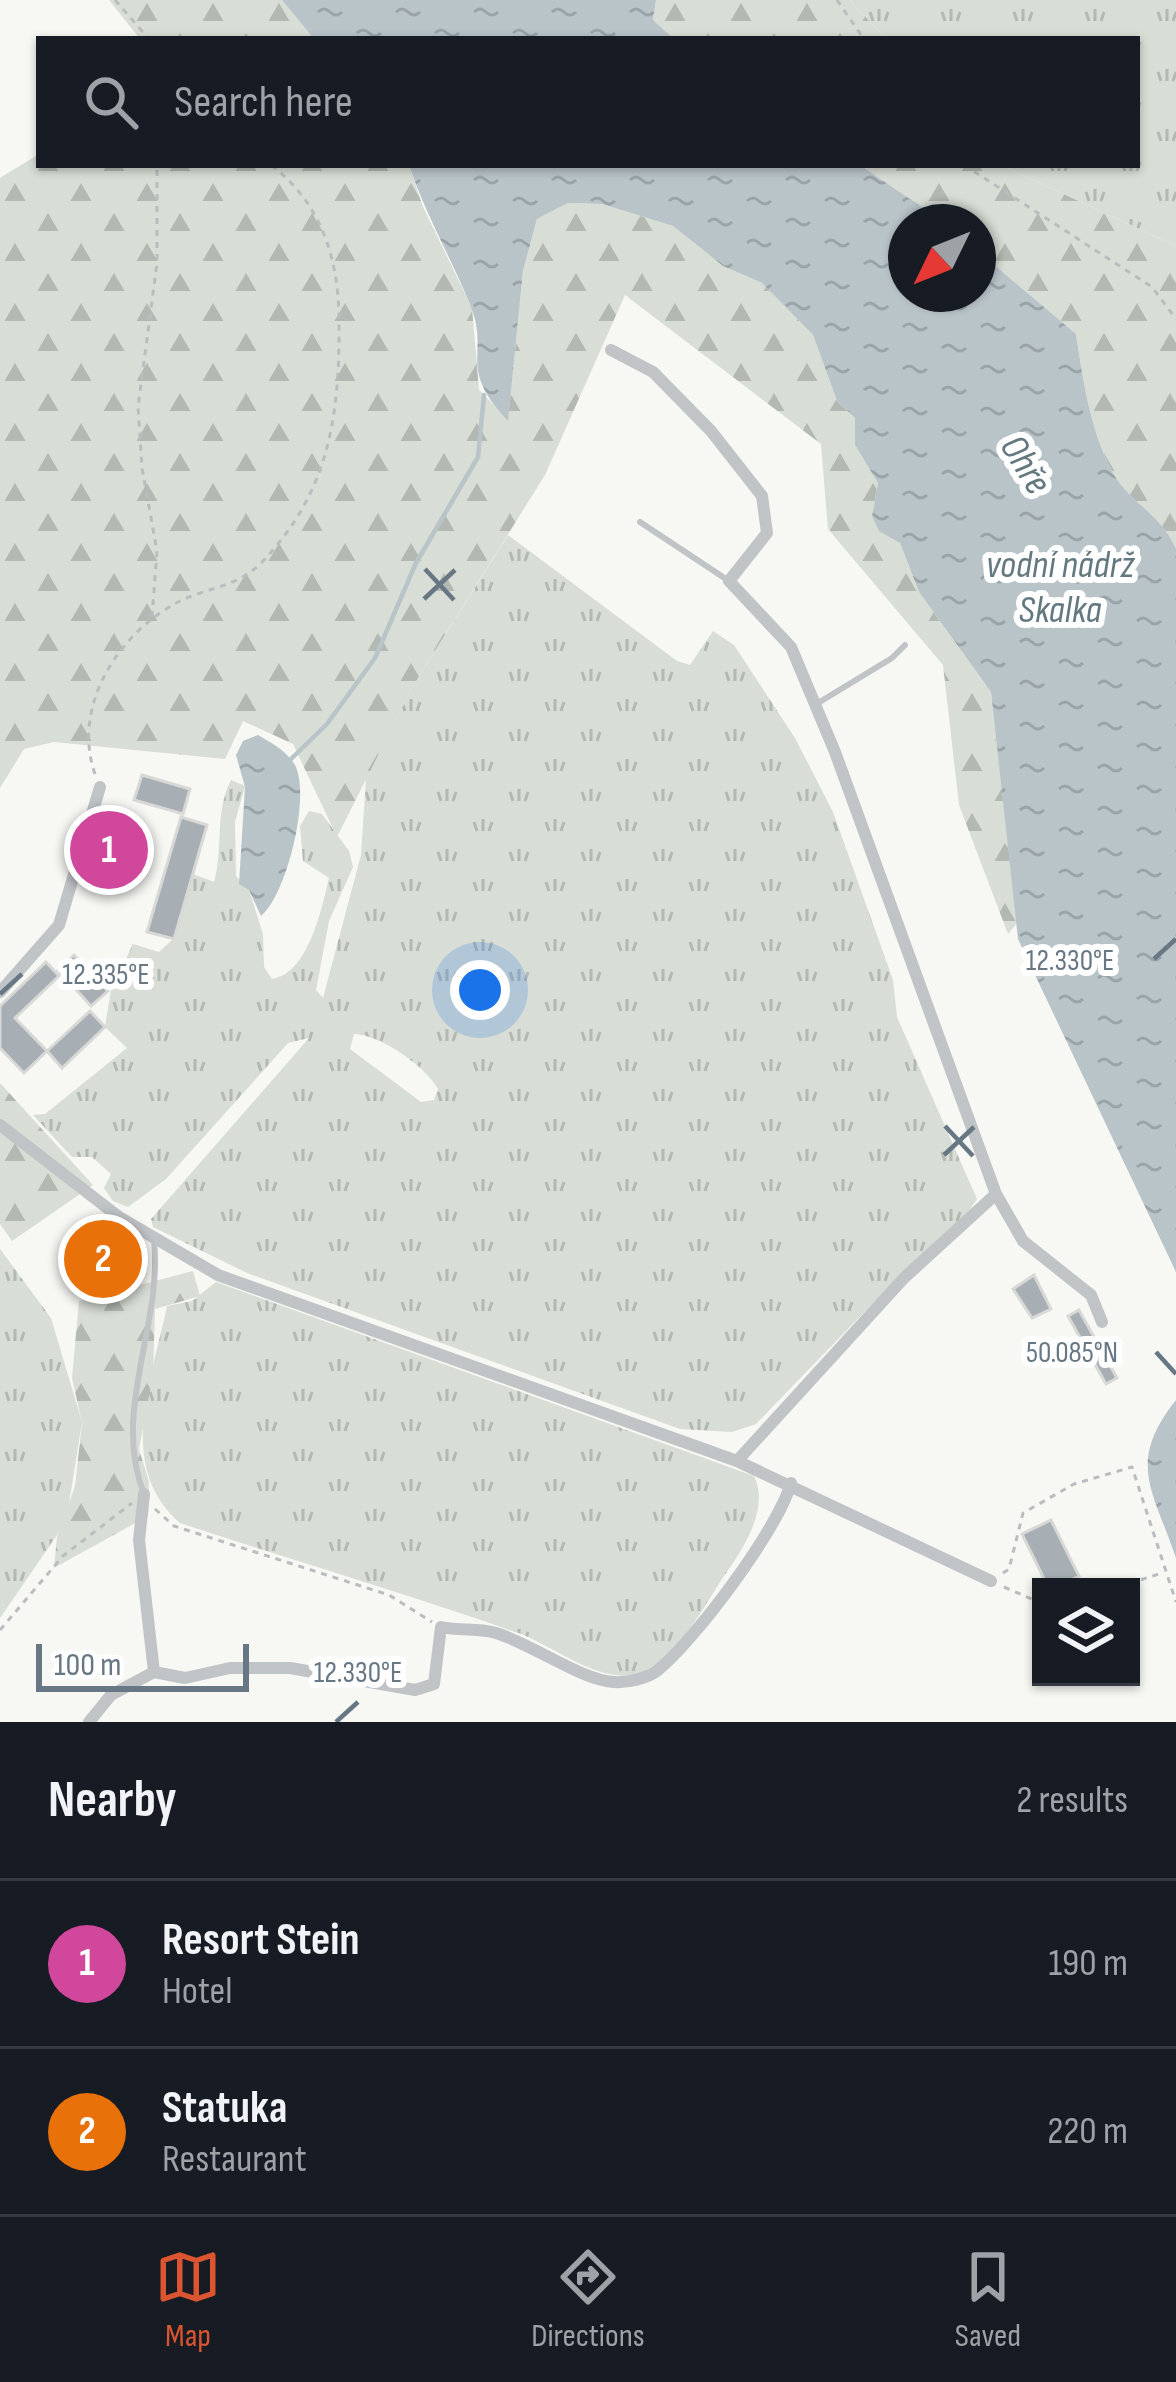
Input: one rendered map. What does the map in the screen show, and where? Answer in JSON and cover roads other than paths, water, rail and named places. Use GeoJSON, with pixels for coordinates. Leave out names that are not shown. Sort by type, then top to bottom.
{"type":"FeatureCollection","features":[{"type":"Feature","properties":{"kind":"street"},"geometry":{"type":"LineString","coordinates":[[611,350],[653,372],[711,430],[762,496],[767,533],[729,581],[790,647],[996,1194],[1023,1240],[1090,1294],[1102,1322]]}},
{"type":"Feature","properties":{"kind":"street"},"geometry":{"type":"LineString","coordinates":[[0,992],[59,925],[100,787]]}},
{"type":"Feature","properties":{"kind":"street"},"geometry":{"type":"LineString","coordinates":[[0,1125],[154,1240],[218,1275],[737,1461],[992,1581]]}},
{"type":"Feature","properties":{"kind":"street"},"geometry":{"type":"LineString","coordinates":[[737,1461],[904,1278],[996,1194]]}},
{"type":"Feature","properties":{"kind":"street"},"geometry":{"type":"LineString","coordinates":[[89,1722],[111,1695],[154,1672],[185,1678],[230,1668],[290,1668],[415,1690],[434,1684],[441,1628],[490,1630],[611,1683],[655,1673],[694,1632],[763,1539],[784,1505],[790,1483]]}},
{"type":"Feature","properties":{"kind":"street"},"geometry":{"type":"LineString","coordinates":[[144,1494],[139,1540],[154,1672]]}},
{"type":"Feature","properties":{"kind":"lane"},"geometry":{"type":"LineString","coordinates":[[640,522],[729,581]]}},
{"type":"Feature","properties":{"kind":"lane"},"geometry":{"type":"LineString","coordinates":[[815,705],[892,658],[905,645]]}},
{"type":"Feature","properties":{"kind":"lane"},"geometry":{"type":"LineString","coordinates":[[144,1494],[131,1446],[156,1299],[154,1240]]}},
{"type":"Feature","properties":{"kind":"water"},"geometry":{"type":"Polygon","coordinates":[[[282,0],[656,0],[653,20],[671,36],[312,36],[282,0]]]}},
{"type":"Feature","properties":{"kind":"water","name":"vodní nádrž Skalka"},"geometry":{"type":"Polygon","coordinates":[[[410,168],[864,168],[917,204],[888,204],[888,312],[996,312],[996,266],[1076,334],[1089,408],[1107,462],[1123,487],[1164,528],[1176,549],[1176,1272],[1018,939],[991,692],[919,592],[900,543],[879,531],[872,516],[878,483],[855,445],[855,418],[837,401],[813,335],[762,283],[723,266],[673,226],[602,204],[568,203],[537,219],[523,271],[508,421],[478,373],[477,335],[469,302],[410,168]]]}},
{"type":"Feature","properties":{"kind":"water"},"geometry":{"type":"Polygon","coordinates":[[[258,735],[292,760],[300,798],[287,867],[271,905],[261,916],[249,890],[239,884],[245,787],[236,755],[243,741],[258,735]]]}},
{"type":"Feature","properties":{"kind":"water"},"geometry":{"type":"Polygon","coordinates":[[[1176,1400],[1176,1558],[1153,1495],[1148,1460],[1161,1422],[1176,1400]]]}},
{"type":"Feature","properties":{"kind":"waterway"},"geometry":{"type":"LineString","coordinates":[[291,759],[327,724],[375,658],[416,563],[478,457],[484,395]]}},
{"type":"Feature","properties":{"kind":"place","name":"Resort Stein"},"geometry":{"type":"Point","coordinates":[109,850]}},
{"type":"Feature","properties":{"kind":"place","name":"Statuka"},"geometry":{"type":"Point","coordinates":[103,1259]}},
{"type":"Feature","properties":{"kind":"water label","name":"Ohře"},"geometry":{"type":"Point","coordinates":[1025,465]}}]}
